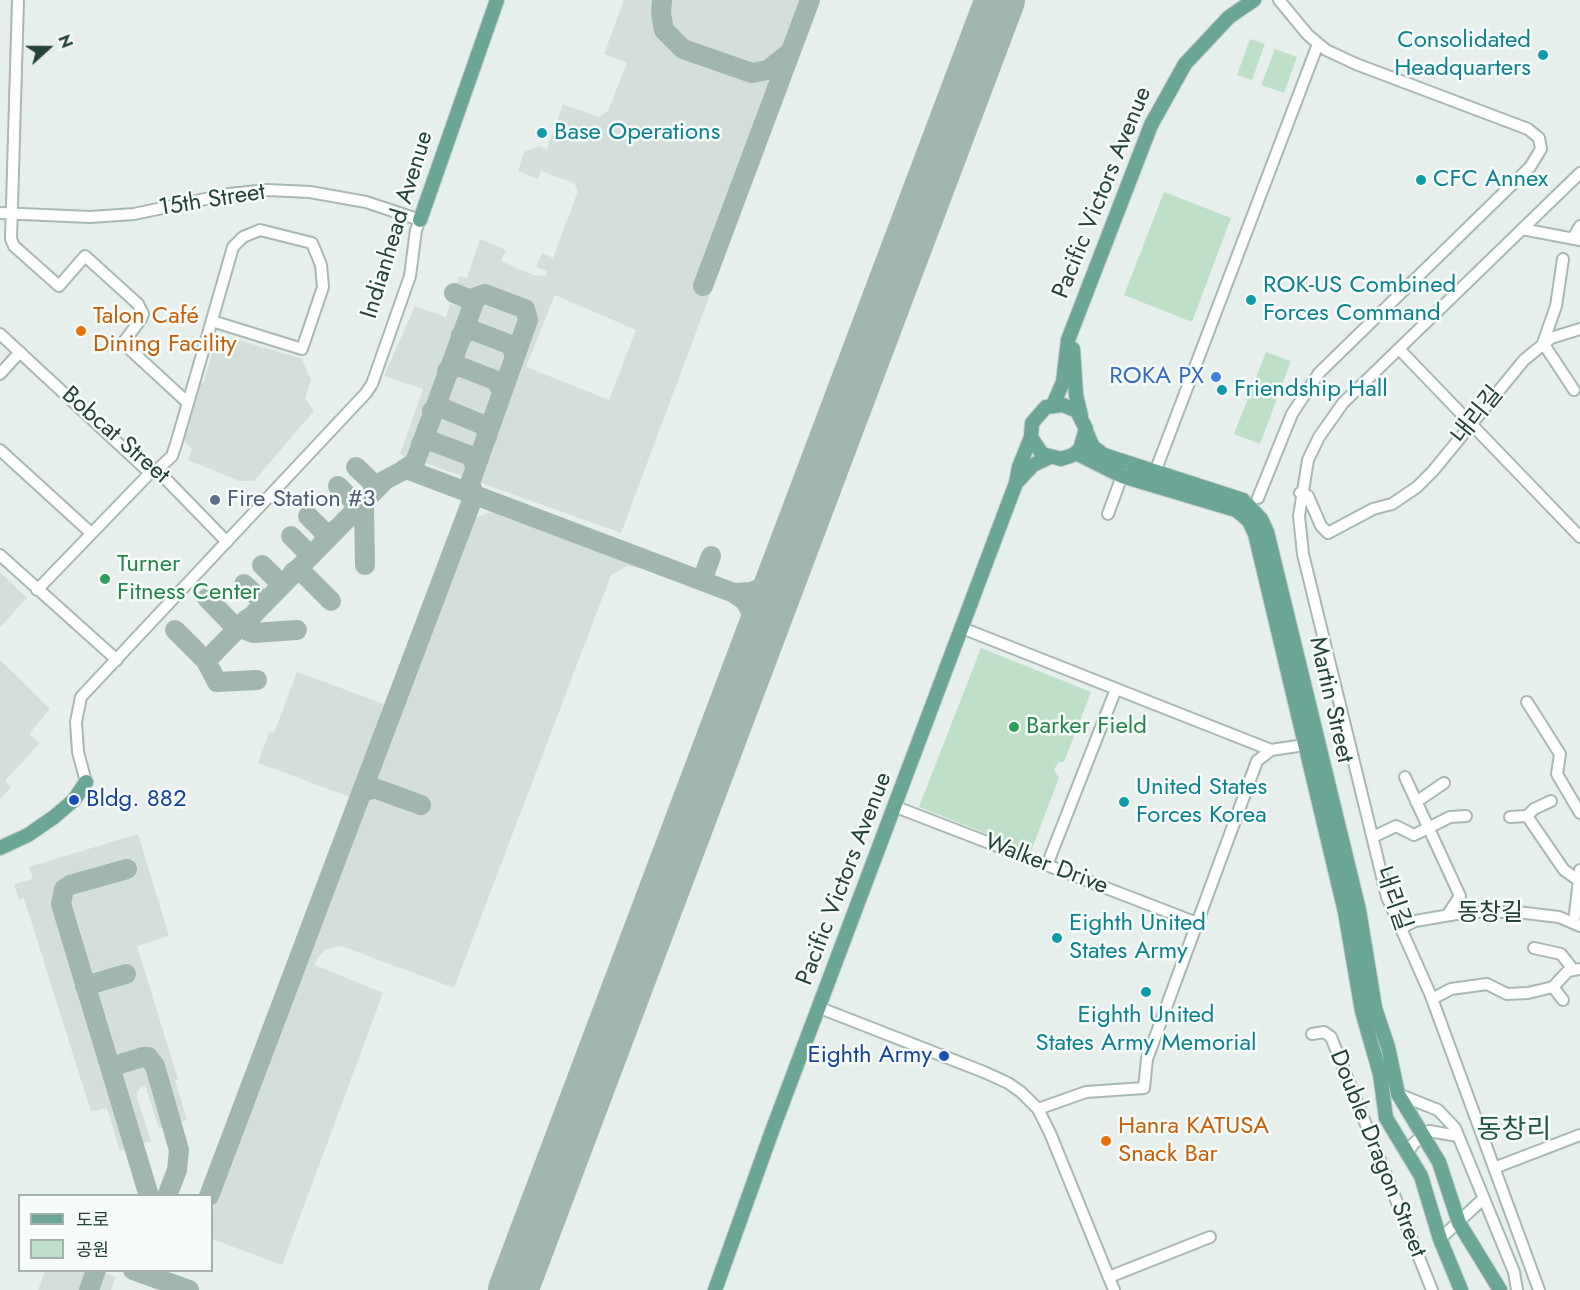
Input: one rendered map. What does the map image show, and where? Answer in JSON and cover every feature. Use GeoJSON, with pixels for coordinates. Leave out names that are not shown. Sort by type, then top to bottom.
{"type":"FeatureCollection","features":[{"type":"Feature","properties":{"kind":"main road","name":"Indianhead Avenue"},"geometry":{"type":"LineString","coordinates":[[420,220],[496,0]]}},
{"type":"Feature","properties":{"kind":"main road","name":"Pacific Victors Avenue"},"geometry":{"type":"LineString","coordinates":[[1053,405],[1063,382],[1066,348],[1072,329],[1151,125],[1185,64],[1204,41],[1229,17],[1254,0]]}},
{"type":"Feature","properties":{"kind":"main road"},"geometry":{"type":"LineString","coordinates":[[1072,329],[1076,395],[1083,422],[1084,442],[1076,453],[1061,459],[1048,458],[1037,450],[1031,437],[1035,417],[1053,405],[1069,406],[1083,422]]}},
{"type":"Feature","properties":{"kind":"main road","name":"Martin Street"},"geometry":{"type":"LineString","coordinates":[[1083,422],[1093,447],[1104,455],[1243,500],[1261,519],[1267,532],[1345,912],[1362,1011],[1378,1064],[1386,1118],[1421,1176],[1440,1239],[1461,1290]]}},
{"type":"Feature","properties":{"kind":"main road","name":"Pacific Victors Avenue"},"geometry":{"type":"LineString","coordinates":[[715,1290],[896,807],[1031,437]]}},
{"type":"Feature","properties":{"kind":"main road","name":"Martin Street"},"geometry":{"type":"LineString","coordinates":[[1076,453],[1122,476],[1236,510],[1249,521],[1255,534],[1311,744],[1359,910],[1375,1008],[1388,1047],[1398,1094],[1439,1162],[1459,1223],[1499,1290]]}},
{"type":"Feature","properties":{"kind":"main road"},"geometry":{"type":"LineString","coordinates":[[1016,483],[1028,470],[1048,458]]}},
{"type":"Feature","properties":{"kind":"main road","name":"Indianhead Avenue"},"geometry":{"type":"LineString","coordinates":[[0,848],[28,835],[54,817],[74,800],[86,782]]}},
{"type":"Feature","properties":{"kind":"street"},"geometry":{"type":"LineString","coordinates":[[18,0],[11,239],[14,246],[59,286],[85,256],[141,307],[141,319],[123,343],[188,403]]}},
{"type":"Feature","properties":{"kind":"street"},"geometry":{"type":"LineString","coordinates":[[1261,519],[1258,498],[1292,414],[1319,373],[1530,167],[1541,149],[1539,138],[1528,129],[1349,61],[1318,44],[1279,0]]}},
{"type":"Feature","properties":{"kind":"street"},"geometry":{"type":"LineString","coordinates":[[1155,472],[1318,44]]}},
{"type":"Feature","properties":{"kind":"street","name":"내리길"},"geometry":{"type":"LineString","coordinates":[[1539,1290],[1432,999],[1387,897],[1303,554],[1299,516],[1300,493],[1311,452],[1330,418],[1580,173]]}},
{"type":"Feature","properties":{"kind":"street","name":"15th Street"},"geometry":{"type":"LineString","coordinates":[[0,213],[90,218],[134,214],[229,194],[267,190],[310,192],[366,202],[420,220]]}},
{"type":"Feature","properties":{"kind":"street","name":"Indianhead Avenue"},"geometry":{"type":"LineString","coordinates":[[86,782],[78,752],[76,722],[81,697],[339,424],[372,384],[411,276],[416,230],[420,220]]}},
{"type":"Feature","properties":{"kind":"street"},"geometry":{"type":"LineString","coordinates":[[1522,229],[1576,239],[1580,226]]}},
{"type":"Feature","properties":{"kind":"street"},"geometry":{"type":"LineString","coordinates":[[37,590],[91,533],[172,456],[233,247],[243,237],[260,230],[312,243],[321,265],[323,287],[302,349],[212,321]]}},
{"type":"Feature","properties":{"kind":"street"},"geometry":{"type":"LineString","coordinates":[[1563,260],[1556,306],[1543,344],[1574,390]]}},
{"type":"Feature","properties":{"kind":"street","name":"내리길"},"geometry":{"type":"LineString","coordinates":[[1300,493],[1308,496],[1324,531],[1332,533],[1373,509],[1392,504],[1417,487],[1524,360],[1551,338],[1580,329]]}},
{"type":"Feature","properties":{"kind":"street","name":"Bobcat Street"},"geometry":{"type":"LineString","coordinates":[[0,334],[154,471],[226,542]]}},
{"type":"Feature","properties":{"kind":"street"},"geometry":{"type":"LineString","coordinates":[[1399,349],[1580,537]]}},
{"type":"Feature","properties":{"kind":"street"},"geometry":{"type":"LineString","coordinates":[[0,374],[20,352]]}},
{"type":"Feature","properties":{"kind":"street"},"geometry":{"type":"LineString","coordinates":[[0,450],[91,533]]}},
{"type":"Feature","properties":{"kind":"street"},"geometry":{"type":"LineString","coordinates":[[1108,514],[1122,476]]}},
{"type":"Feature","properties":{"kind":"street"},"geometry":{"type":"LineString","coordinates":[[1243,500],[1258,498]]}},
{"type":"Feature","properties":{"kind":"street"},"geometry":{"type":"LineString","coordinates":[[0,555],[117,660]]}},
{"type":"Feature","properties":{"kind":"street"},"geometry":{"type":"LineString","coordinates":[[962,628],[1271,750]]}},
{"type":"Feature","properties":{"kind":"street"},"geometry":{"type":"LineString","coordinates":[[1047,866],[1116,689]]}},
{"type":"Feature","properties":{"kind":"street"},"geometry":{"type":"LineString","coordinates":[[1527,702],[1560,754],[1557,774],[1580,813]]}},
{"type":"Feature","properties":{"kind":"street"},"geometry":{"type":"LineString","coordinates":[[1038,1109],[1086,1092],[1144,1088],[1147,1059],[1257,761],[1271,750],[1311,744]]}},
{"type":"Feature","properties":{"kind":"street"},"geometry":{"type":"LineString","coordinates":[[1405,777],[1460,896],[1448,914]]}},
{"type":"Feature","properties":{"kind":"street"},"geometry":{"type":"LineString","coordinates":[[1416,802],[1444,783]]}},
{"type":"Feature","properties":{"kind":"street"},"geometry":{"type":"LineString","coordinates":[[1510,817],[1527,816],[1534,809],[1551,801]]}},
{"type":"Feature","properties":{"kind":"street","name":"Walker Drive"},"geometry":{"type":"LineString","coordinates":[[896,807],[1197,923]]}},
{"type":"Feature","properties":{"kind":"street"},"geometry":{"type":"LineString","coordinates":[[1373,837],[1396,826],[1414,835],[1450,817],[1466,816]]}},
{"type":"Feature","properties":{"kind":"street"},"geometry":{"type":"LineString","coordinates":[[1527,816],[1564,870],[1579,875],[1577,924]]}},
{"type":"Feature","properties":{"kind":"street","name":"동창길"},"geometry":{"type":"LineString","coordinates":[[1401,928],[1415,921],[1448,914],[1517,912],[1559,918],[1577,924]]}},
{"type":"Feature","properties":{"kind":"street"},"geometry":{"type":"LineString","coordinates":[[1432,999],[1452,989],[1487,984],[1507,994],[1553,987],[1576,969],[1561,954],[1534,948]]}},
{"type":"Feature","properties":{"kind":"street"},"geometry":{"type":"LineString","coordinates":[[1553,987],[1563,1000]]}},
{"type":"Feature","properties":{"kind":"street"},"geometry":{"type":"LineString","coordinates":[[820,1008],[1008,1083],[1038,1109],[1050,1132],[1114,1290]]}},
{"type":"Feature","properties":{"kind":"street","name":"Double Dragon Street"},"geometry":{"type":"LineString","coordinates":[[1312,1034],[1324,1032],[1331,1037],[1432,1290]]}},
{"type":"Feature","properties":{"kind":"street"},"geometry":{"type":"LineString","coordinates":[[1398,1094],[1438,1110],[1455,1128],[1514,1272],[1517,1290]]}},
{"type":"Feature","properties":{"kind":"street"},"geometry":{"type":"LineString","coordinates":[[1408,1152],[1422,1135],[1429,1131],[1458,1136]]}},
{"type":"Feature","properties":{"kind":"street"},"geometry":{"type":"LineString","coordinates":[[1494,1168],[1580,1135]]}},
{"type":"Feature","properties":{"kind":"street"},"geometry":{"type":"LineString","coordinates":[[1440,1239],[1459,1223],[1482,1197]]}},
{"type":"Feature","properties":{"kind":"street"},"geometry":{"type":"LineString","coordinates":[[1109,1277],[1210,1237]]}},
{"type":"Feature","properties":{"kind":"shaded area"},"geometry":{"type":"Polygon","coordinates":[[[624,0],[820,0],[621,533],[400,454],[423,389],[384,376],[415,306],[446,317],[450,304],[457,306],[459,300],[452,298],[459,276],[467,278],[480,239],[506,250],[501,261],[533,275],[546,276],[547,271],[536,267],[542,253],[553,258],[578,191],[574,183],[541,171],[538,179],[518,171],[524,152],[539,146],[547,149],[563,104],[598,117],[608,111],[627,63],[604,54],[624,0]],[[555,295],[526,367],[609,400],[636,330],[555,295]]]}},
{"type":"Feature","properties":{"kind":"shaded area"},"geometry":{"type":"Polygon","coordinates":[[[218,334],[302,359],[311,380],[305,398],[314,411],[254,481],[239,481],[188,460],[192,449],[183,440],[198,386],[204,381],[218,334]]]}},
{"type":"Feature","properties":{"kind":"shaded area"},"geometry":{"type":"Polygon","coordinates":[[[503,508],[641,560],[638,568],[627,566],[611,575],[454,988],[341,946],[325,950],[317,959],[315,965],[383,993],[282,1265],[213,1239],[213,1209],[471,519],[503,508]]]}},
{"type":"Feature","properties":{"kind":"shaded area"},"geometry":{"type":"Polygon","coordinates":[[[0,572],[27,598],[0,627],[0,572]]]}},
{"type":"Feature","properties":{"kind":"shaded area"},"geometry":{"type":"Polygon","coordinates":[[[0,660],[50,709],[29,734],[40,743],[5,781],[11,787],[0,799],[0,660]]]}},
{"type":"Feature","properties":{"kind":"shaded area"},"geometry":{"type":"Polygon","coordinates":[[[297,672],[384,704],[350,797],[258,763],[269,732],[274,733],[297,672]]]}},
{"type":"Feature","properties":{"kind":"shaded area"},"geometry":{"type":"Polygon","coordinates":[[[138,834],[169,936],[137,946],[178,1079],[175,1080],[187,1120],[159,1128],[145,1086],[142,1087],[137,1092],[137,1098],[151,1141],[120,1151],[107,1108],[91,1112],[24,898],[19,900],[14,884],[33,879],[29,867],[138,834]]]}},
{"type":"Feature","properties":{"kind":"shaded area"},"geometry":{"type":"Polygon","coordinates":[[[45,1272],[103,1272],[116,1277],[111,1290],[38,1290],[45,1272]]]}},
{"type":"Feature","properties":{"kind":"green space"},"geometry":{"type":"Polygon","coordinates":[[[1250,39],[1265,44],[1252,80],[1237,75],[1250,39]]]}},
{"type":"Feature","properties":{"kind":"green space"},"geometry":{"type":"Polygon","coordinates":[[[1275,49],[1297,57],[1284,93],[1261,85],[1275,49]]]}},
{"type":"Feature","properties":{"kind":"green space"},"geometry":{"type":"Polygon","coordinates":[[[1164,192],[1231,218],[1192,322],[1124,295],[1164,192]]]}},
{"type":"Feature","properties":{"kind":"green space"},"geometry":{"type":"Polygon","coordinates":[[[1266,352],[1291,361],[1260,444],[1234,434],[1266,352]]]}},
{"type":"Feature","properties":{"kind":"green space","name":"Barker Field"},"geometry":{"type":"Polygon","coordinates":[[[981,648],[1091,692],[1064,762],[1059,762],[1054,769],[1059,778],[1031,851],[919,807],[981,648]]]}},
{"type":"Feature","properties":{"kind":"taxiway"},"geometry":{"type":"LineString","coordinates":[[662,0],[661,14],[664,30],[683,49],[752,73],[768,70],[789,53]]}},
{"type":"Feature","properties":{"kind":"taxiway"},"geometry":{"type":"LineString","coordinates":[[703,286],[810,0]]}},
{"type":"Feature","properties":{"kind":"taxiway"},"geometry":{"type":"LineString","coordinates":[[992,22],[994,0]]}},
{"type":"Feature","properties":{"kind":"taxiway"},"geometry":{"type":"LineString","coordinates":[[454,293],[473,301]]}},
{"type":"Feature","properties":{"kind":"taxiway"},"geometry":{"type":"LineString","coordinates":[[210,1194],[474,495],[470,483],[528,320],[525,309],[485,294],[476,297],[415,462],[403,470]]}},
{"type":"Feature","properties":{"kind":"taxiway"},"geometry":{"type":"LineString","coordinates":[[461,335],[472,330],[511,345],[515,356]]}},
{"type":"Feature","properties":{"kind":"taxiway"},"geometry":{"type":"LineString","coordinates":[[447,371],[459,366],[497,381],[502,392]]}},
{"type":"Feature","properties":{"kind":"taxiway"},"geometry":{"type":"LineString","coordinates":[[432,411],[442,408],[481,424],[486,429],[487,437]]}},
{"type":"Feature","properties":{"kind":"taxiway"},"geometry":{"type":"LineString","coordinates":[[421,444],[431,441],[471,456],[476,467]]}},
{"type":"Feature","properties":{"kind":"taxiway"},"geometry":{"type":"LineString","coordinates":[[356,467],[374,484],[380,484]]}},
{"type":"Feature","properties":{"kind":"taxiway"},"geometry":{"type":"LineString","coordinates":[[297,630],[253,633],[248,631],[245,623],[385,480],[406,469],[734,593],[745,601],[753,615],[756,632],[754,649]]}},
{"type":"Feature","properties":{"kind":"taxiway"},"geometry":{"type":"LineString","coordinates":[[338,486],[355,503],[362,502]]}},
{"type":"Feature","properties":{"kind":"taxiway"},"geometry":{"type":"LineString","coordinates":[[365,565],[364,505],[368,497]]}},
{"type":"Feature","properties":{"kind":"taxiway"},"geometry":{"type":"LineString","coordinates":[[308,516],[324,532],[332,532]]}},
{"type":"Feature","properties":{"kind":"taxiway"},"geometry":{"type":"LineString","coordinates":[[291,536],[307,552],[307,558]]}},
{"type":"Feature","properties":{"kind":"taxiway"},"geometry":{"type":"LineString","coordinates":[[698,579],[704,575],[711,556]]}},
{"type":"Feature","properties":{"kind":"taxiway"},"geometry":{"type":"LineString","coordinates":[[262,565],[278,581],[278,588]]}},
{"type":"Feature","properties":{"kind":"taxiway"},"geometry":{"type":"LineString","coordinates":[[734,593],[751,592],[766,586],[786,565]]}},
{"type":"Feature","properties":{"kind":"taxiway"},"geometry":{"type":"LineString","coordinates":[[293,572],[302,572],[331,601]]}},
{"type":"Feature","properties":{"kind":"taxiway"},"geometry":{"type":"LineString","coordinates":[[244,584],[260,599],[268,599]]}},
{"type":"Feature","properties":{"kind":"taxiway"},"geometry":{"type":"LineString","coordinates":[[207,598],[237,629]]}},
{"type":"Feature","properties":{"kind":"taxiway"},"geometry":{"type":"LineString","coordinates":[[247,619],[206,661],[217,682],[257,680]]}},
{"type":"Feature","properties":{"kind":"taxiway"},"geometry":{"type":"LineString","coordinates":[[175,630],[206,661]]}},
{"type":"Feature","properties":{"kind":"taxiway"},"geometry":{"type":"LineString","coordinates":[[363,792],[374,788],[421,805]]}},
{"type":"Feature","properties":{"kind":"taxiway"},"geometry":{"type":"LineString","coordinates":[[127,869],[70,885],[64,889],[61,904],[148,1194]]}},
{"type":"Feature","properties":{"kind":"taxiway"},"geometry":{"type":"LineString","coordinates":[[85,986],[126,974]]}},
{"type":"Feature","properties":{"kind":"taxiway"},"geometry":{"type":"LineString","coordinates":[[110,1067],[143,1057],[148,1057],[155,1066],[179,1150],[177,1170],[168,1194]]}},
{"type":"Feature","properties":{"kind":"taxiway"},"geometry":{"type":"LineString","coordinates":[[89,1290],[95,1272]]}},
{"type":"Feature","properties":{"kind":"taxiway"},"geometry":{"type":"LineString","coordinates":[[139,1272],[189,1290]]}},
{"type":"Feature","properties":{"kind":"runway"},"geometry":{"type":"LineString","coordinates":[[513,1290],[1000,0]]}},
{"type":"Feature","properties":{"kind":"place","name":"Consolidated Headquarters"},"geometry":{"type":"Point","coordinates":[1543,55]}},
{"type":"Feature","properties":{"kind":"place","name":"Base Operations"},"geometry":{"type":"Point","coordinates":[542,133]}},
{"type":"Feature","properties":{"kind":"place","name":"CFC Annex"},"geometry":{"type":"Point","coordinates":[1421,180]}},
{"type":"Feature","properties":{"kind":"place","name":"ROK-US Combined Forces Command"},"geometry":{"type":"Point","coordinates":[1251,300]}},
{"type":"Feature","properties":{"kind":"place","name":"Talon Café Dining Facility"},"geometry":{"type":"Point","coordinates":[81,331]}},
{"type":"Feature","properties":{"kind":"place","name":"ROKA PX"},"geometry":{"type":"Point","coordinates":[1216,377]}},
{"type":"Feature","properties":{"kind":"place","name":"Friendship Hall"},"geometry":{"type":"Point","coordinates":[1222,390]}},
{"type":"Feature","properties":{"kind":"place","name":"Fire Station #3"},"geometry":{"type":"Point","coordinates":[215,500]}},
{"type":"Feature","properties":{"kind":"place","name":"Turner Fitness Center"},"geometry":{"type":"Point","coordinates":[105,579]}},
{"type":"Feature","properties":{"kind":"place","name":"Barker Field"},"geometry":{"type":"Point","coordinates":[1014,727]}},
{"type":"Feature","properties":{"kind":"place","name":"Bldg. 882"},"geometry":{"type":"Point","coordinates":[74,800]}},
{"type":"Feature","properties":{"kind":"place","name":"United States Forces Korea"},"geometry":{"type":"Point","coordinates":[1124,802]}},
{"type":"Feature","properties":{"kind":"place","name":"Eighth United States Army"},"geometry":{"type":"Point","coordinates":[1057,938]}},
{"type":"Feature","properties":{"kind":"place","name":"Eighth United States Army Memorial"},"geometry":{"type":"Point","coordinates":[1146,992]}},
{"type":"Feature","properties":{"kind":"place","name":"Eighth Army"},"geometry":{"type":"Point","coordinates":[944,1056]}},
{"type":"Feature","properties":{"kind":"place","name":"Hanra KATUSA Snack Bar"},"geometry":{"type":"Point","coordinates":[1106,1141]}},
{"type":"Feature","properties":{"kind":"district","name":"동창리"},"geometry":{"type":"Point","coordinates":[1514,1131]}}]}
